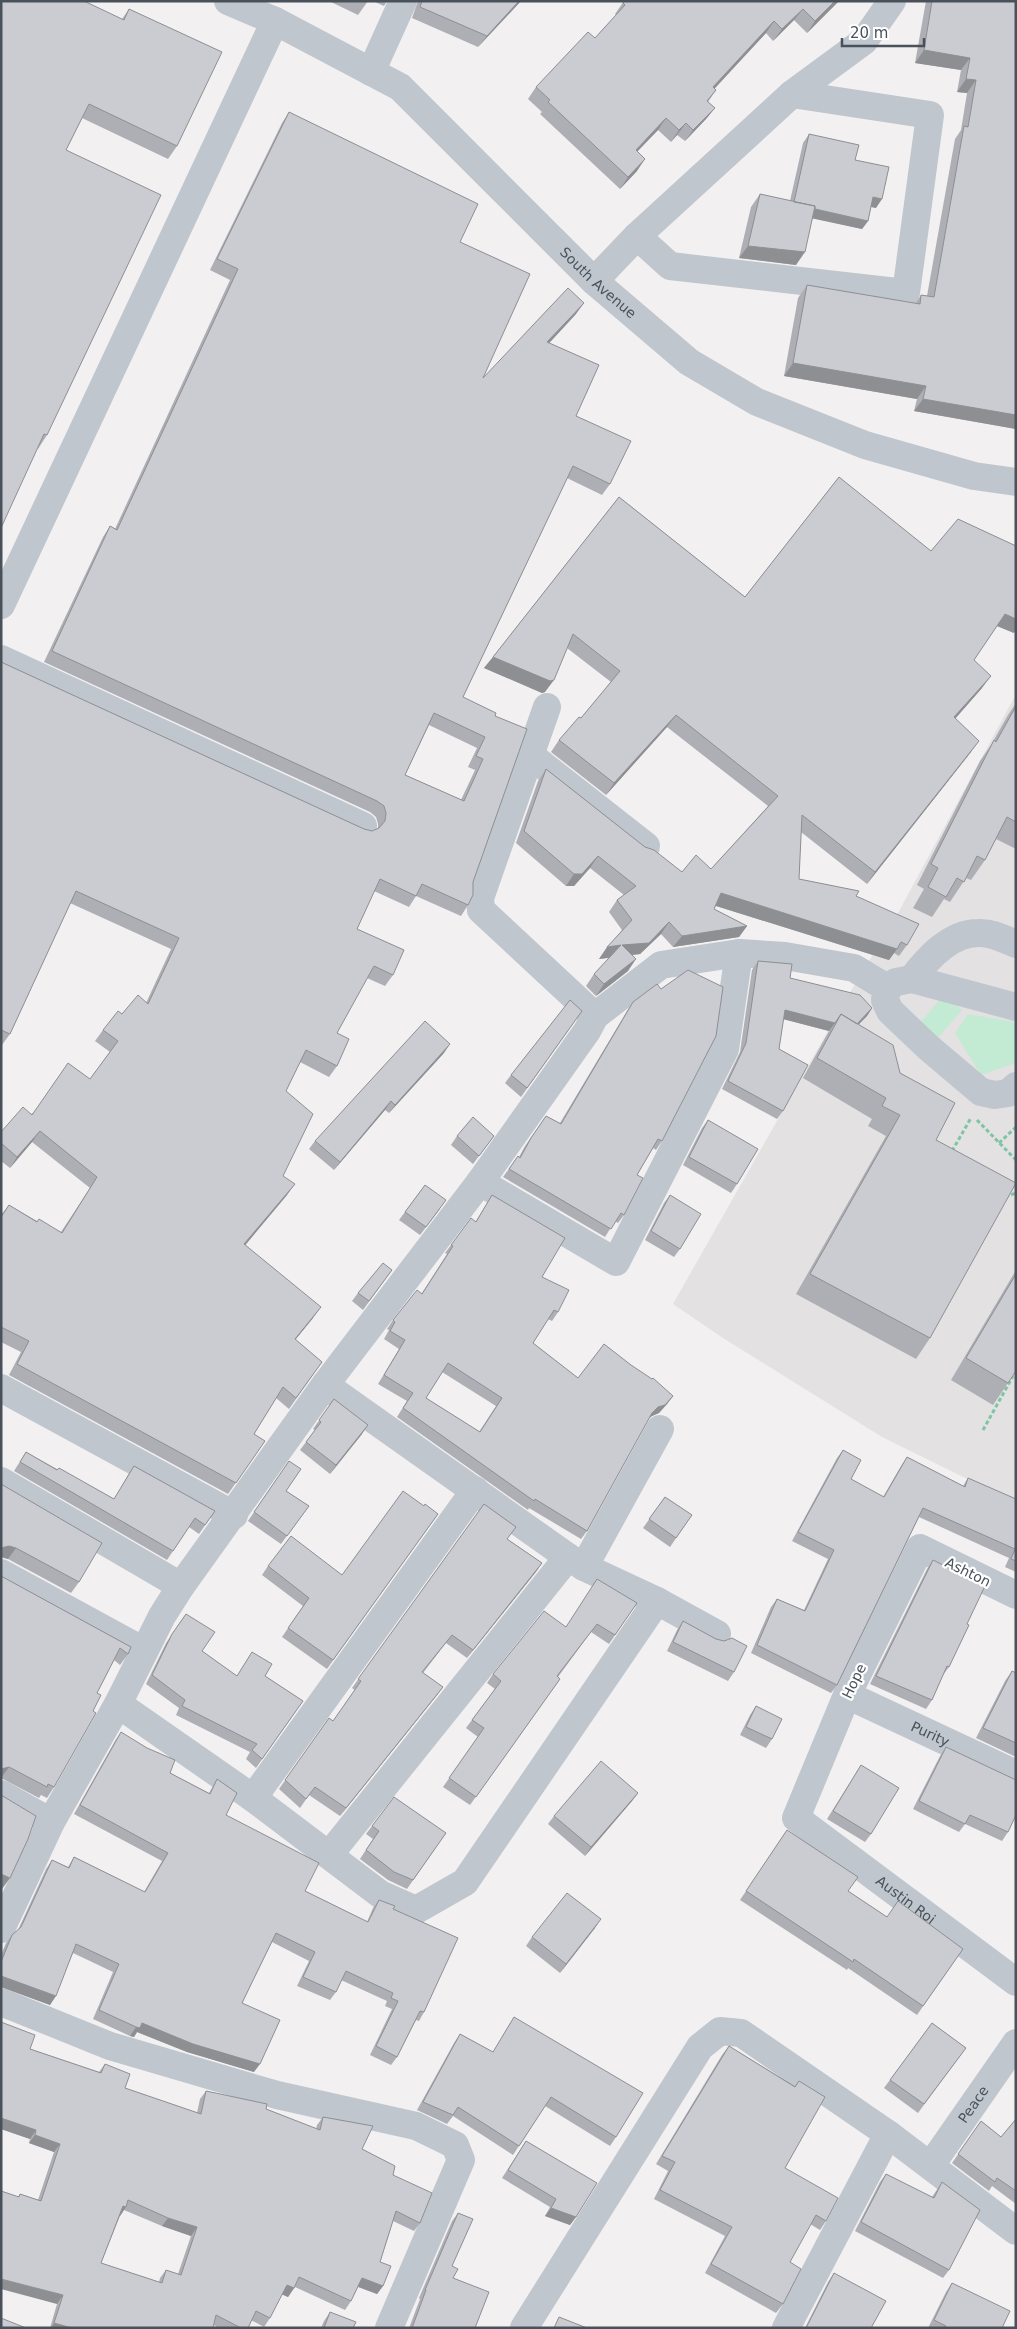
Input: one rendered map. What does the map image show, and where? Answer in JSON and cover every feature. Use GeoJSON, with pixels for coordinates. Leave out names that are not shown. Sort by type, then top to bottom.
{"type":"FeatureCollection","features":[{"type":"Feature","properties":{"kind":"street","name":"South Avenue"},"geometry":{"type":"LineString","coordinates":[[228,1],[275,21],[400,87],[594,281],[689,362],[757,402],[865,446],[974,476],[1016,482]]}},
{"type":"Feature","properties":{"kind":"street"},"geometry":{"type":"LineString","coordinates":[[371,72],[403,1]]}},
{"type":"Feature","properties":{"kind":"street"},"geometry":{"type":"LineString","coordinates":[[594,281],[637,236],[792,94],[864,42],[892,1]]}},
{"type":"Feature","properties":{"kind":"street"},"geometry":{"type":"LineString","coordinates":[[1,605],[275,21]]}},
{"type":"Feature","properties":{"kind":"street"},"geometry":{"type":"LineString","coordinates":[[637,236],[670,266],[906,292],[930,115],[792,94]]}},
{"type":"Feature","properties":{"kind":"street"},"geometry":{"type":"LineString","coordinates":[[1,659],[362,826]]}},
{"type":"Feature","properties":{"kind":"street"},"geometry":{"type":"LineString","coordinates":[[547,707],[480,898],[481,910],[595,1016]]}},
{"type":"Feature","properties":{"kind":"street"},"geometry":{"type":"LineString","coordinates":[[530,756],[646,846]]}},
{"type":"Feature","properties":{"kind":"street"},"geometry":{"type":"LineString","coordinates":[[1016,944],[991,934],[977,932],[957,938],[934,953],[900,983],[886,1000],[890,1011],[929,1048],[982,1092],[995,1095],[1008,1093],[1016,1086]]}},
{"type":"Feature","properties":{"kind":"street"},"geometry":{"type":"LineString","coordinates":[[480,1182],[616,1262],[725,1049],[739,953]]}},
{"type":"Feature","properties":{"kind":"street"},"geometry":{"type":"LineString","coordinates":[[1,1929],[51,1822],[118,1704],[162,1616],[181,1586],[325,1385],[480,1182],[588,1031],[595,1016],[661,965],[739,953],[785,956],[854,968],[900,983],[1016,1007]]}},
{"type":"Feature","properties":{"kind":"street"},"geometry":{"type":"LineString","coordinates":[[325,1385],[576,1562],[657,1601],[717,1634]]}},
{"type":"Feature","properties":{"kind":"street"},"geometry":{"type":"LineString","coordinates":[[1,1388],[234,1514]]}},
{"type":"Feature","properties":{"kind":"street"},"geometry":{"type":"LineString","coordinates":[[330,1855],[576,1562],[660,1429]]}},
{"type":"Feature","properties":{"kind":"street"},"geometry":{"type":"LineString","coordinates":[[1,1480],[181,1586]]}},
{"type":"Feature","properties":{"kind":"street"},"geometry":{"type":"LineString","coordinates":[[253,1798],[475,1490]]}},
{"type":"Feature","properties":{"kind":"street","name":"Ashton"},"geometry":{"type":"LineString","coordinates":[[920,1548],[1016,1595]]}},
{"type":"Feature","properties":{"kind":"street","name":"Hope"},"geometry":{"type":"LineString","coordinates":[[796,1818],[847,1695],[920,1548]]}},
{"type":"Feature","properties":{"kind":"street"},"geometry":{"type":"LineString","coordinates":[[1,1573],[144,1651]]}},
{"type":"Feature","properties":{"kind":"street"},"geometry":{"type":"LineString","coordinates":[[118,1704],[253,1798],[380,1894],[416,1910],[465,1882],[657,1601]]}},
{"type":"Feature","properties":{"kind":"street","name":"Purity"},"geometry":{"type":"LineString","coordinates":[[847,1695],[1016,1774]]}},
{"type":"Feature","properties":{"kind":"street"},"geometry":{"type":"LineString","coordinates":[[1,1794],[51,1822]]}},
{"type":"Feature","properties":{"kind":"street","name":"Austin Roi"},"geometry":{"type":"LineString","coordinates":[[796,1818],[1016,1982]]}},
{"type":"Feature","properties":{"kind":"street"},"geometry":{"type":"LineString","coordinates":[[1,2002],[110,2046],[277,2095],[416,2126],[455,2145],[461,2160],[389,2328]]}},
{"type":"Feature","properties":{"kind":"street"},"geometry":{"type":"LineString","coordinates":[[524,2328],[700,2047],[720,2031],[741,2033],[888,2134],[1016,2231]]}},
{"type":"Feature","properties":{"kind":"street","name":"Peace"},"geometry":{"type":"LineString","coordinates":[[930,2165],[1016,2043]]}},
{"type":"Feature","properties":{"kind":"street"},"geometry":{"type":"LineString","coordinates":[[786,2328],[888,2134]]}},
{"type":"Feature","properties":{"kind":"path"},"geometry":{"type":"LineString","coordinates":[[951,1153],[972,1115]]}},
{"type":"Feature","properties":{"kind":"path"},"geometry":{"type":"LineString","coordinates":[[1000,1143],[1016,1127]]}},
{"type":"Feature","properties":{"kind":"path"},"geometry":{"type":"LineString","coordinates":[[1000,1199],[1016,1193]]}},
{"type":"Feature","properties":{"kind":"path"},"geometry":{"type":"LineString","coordinates":[[983,1430],[1013,1376]]}},
{"type":"Feature","properties":{"kind":"shaded area"},"geometry":{"type":"Polygon","coordinates":[[[1016,694],[1016,1503],[882,1437],[723,1338],[673,1304],[849,994],[898,913],[1016,694]]]}},
{"type":"Feature","properties":{"kind":"green space"},"geometry":{"type":"Polygon","coordinates":[[[944,995],[962,1010],[929,1048],[912,1032],[944,995]]]}},
{"type":"Feature","properties":{"kind":"green space"},"geometry":{"type":"Polygon","coordinates":[[[968,1014],[1014,1022],[1016,1032],[1016,1063],[981,1075],[955,1033],[968,1014]]]}},
{"type":"Feature","properties":{"kind":"building"},"geometry":{"type":"Polygon","coordinates":[[[1,1],[84,1],[124,20],[129,9],[222,52],[177,146],[89,104],[66,150],[161,195],[47,435],[44,434],[1,528],[1,1]]]}},
{"type":"Feature","properties":{"kind":"building"},"geometry":{"type":"Polygon","coordinates":[[[422,1],[519,1],[487,36],[420,7],[422,1]]]}},
{"type":"Feature","properties":{"kind":"building"},"geometry":{"type":"Polygon","coordinates":[[[624,1],[835,1],[815,21],[803,9],[782,29],[774,21],[713,87],[716,90],[707,101],[715,108],[693,130],[686,123],[679,130],[666,118],[636,150],[645,159],[628,177],[548,102],[550,100],[536,87],[588,32],[595,38],[625,5],[624,1]]]}},
{"type":"Feature","properties":{"kind":"building"},"geometry":{"type":"Polygon","coordinates":[[[932,1],[1016,2],[1016,415],[923,399],[926,386],[793,363],[807,285],[920,304],[921,295],[934,297],[964,126],[968,127],[976,80],[966,79],[970,58],[924,50],[932,1]]]}},
{"type":"Feature","properties":{"kind":"building"},"geometry":{"type":"Polygon","coordinates":[[[289,112],[478,204],[460,242],[530,274],[483,378],[568,288],[584,303],[547,342],[599,365],[576,416],[631,441],[610,484],[573,466],[463,697],[496,713],[495,716],[527,729],[473,882],[473,895],[468,905],[422,884],[416,896],[380,879],[357,929],[404,950],[393,975],[374,966],[337,1033],[349,1039],[337,1066],[306,1050],[286,1091],[313,1114],[283,1176],[295,1184],[244,1244],[321,1307],[295,1339],[322,1362],[296,1398],[283,1387],[254,1434],[265,1441],[236,1483],[17,1364],[29,1341],[1,1327],[1,1217],[9,1205],[37,1222],[39,1219],[62,1233],[97,1177],[40,1131],[17,1157],[1,1143],[1,1132],[23,1107],[32,1115],[68,1063],[90,1079],[118,1041],[103,1030],[118,1011],[122,1014],[138,995],[148,1004],[179,938],[76,891],[10,1034],[1,1030],[1,662],[364,829],[372,831],[379,828],[385,821],[386,813],[384,806],[377,801],[52,651],[110,526],[117,530],[238,269],[217,259],[289,112]],[[434,713],[405,775],[464,801],[483,759],[476,756],[485,737],[434,713]]]}},
{"type":"Feature","properties":{"kind":"building"},"geometry":{"type":"Polygon","coordinates":[[[809,134],[859,145],[855,160],[889,167],[882,199],[873,197],[868,221],[815,209],[815,206],[794,202],[809,134]]]}},
{"type":"Feature","properties":{"kind":"building"},"geometry":{"type":"Polygon","coordinates":[[[760,194],[815,206],[805,252],[748,246],[760,194]]]}},
{"type":"Feature","properties":{"kind":"building"},"geometry":{"type":"Polygon","coordinates":[[[839,477],[931,551],[958,519],[1016,546],[1016,619],[1005,614],[974,660],[991,676],[954,717],[979,741],[875,872],[802,815],[799,879],[859,891],[856,896],[919,924],[907,945],[901,942],[897,949],[721,893],[714,909],[747,926],[682,936],[669,922],[649,943],[622,945],[636,959],[604,984],[594,974],[621,945],[607,947],[632,920],[617,900],[636,886],[598,856],[582,874],[574,874],[524,831],[546,769],[645,847],[654,850],[682,872],[696,855],[711,869],[778,796],[676,715],[614,783],[559,740],[579,717],[581,718],[620,671],[573,634],[554,680],[550,681],[493,657],[619,497],[745,597],[839,477]]]}},
{"type":"Feature","properties":{"kind":"building"},"geometry":{"type":"Polygon","coordinates":[[[1016,706],[1016,822],[1007,817],[985,860],[977,856],[964,882],[957,878],[946,897],[928,887],[938,868],[931,864],[994,740],[996,742],[1016,706]]]}},
{"type":"Feature","properties":{"kind":"building"},"geometry":{"type":"Polygon","coordinates":[[[758,961],[792,964],[790,978],[860,995],[872,1008],[857,1024],[841,1014],[835,1023],[785,1010],[779,1049],[808,1065],[783,1111],[728,1081],[746,1043],[758,961]]]}},
{"type":"Feature","properties":{"kind":"building"},"geometry":{"type":"Polygon","coordinates":[[[688,970],[723,987],[716,1036],[662,1141],[658,1139],[637,1175],[643,1178],[624,1215],[621,1213],[611,1229],[509,1169],[518,1156],[520,1158],[546,1116],[561,1124],[633,1002],[657,984],[661,989],[688,970]]]}},
{"type":"Feature","properties":{"kind":"building"},"geometry":{"type":"Polygon","coordinates":[[[570,1000],[582,1011],[527,1088],[511,1075],[570,1000]]]}},
{"type":"Feature","properties":{"kind":"building"},"geometry":{"type":"Polygon","coordinates":[[[841,1014],[893,1045],[900,1073],[955,1103],[936,1140],[1016,1183],[930,1338],[810,1274],[900,1115],[882,1106],[886,1098],[817,1058],[841,1014]]]}},
{"type":"Feature","properties":{"kind":"building"},"geometry":{"type":"Polygon","coordinates":[[[425,1021],[450,1044],[395,1105],[391,1101],[340,1162],[315,1141],[425,1021]]]}},
{"type":"Feature","properties":{"kind":"building"},"geometry":{"type":"Polygon","coordinates":[[[473,1117],[494,1136],[479,1156],[457,1136],[473,1117]]]}},
{"type":"Feature","properties":{"kind":"building"},"geometry":{"type":"Polygon","coordinates":[[[708,1120],[758,1149],[737,1184],[689,1157],[708,1120]]]}},
{"type":"Feature","properties":{"kind":"building"},"geometry":{"type":"Polygon","coordinates":[[[425,1185],[446,1200],[426,1227],[405,1212],[425,1185]]]}},
{"type":"Feature","properties":{"kind":"building"},"geometry":{"type":"Polygon","coordinates":[[[492,1195],[565,1238],[542,1277],[569,1290],[558,1312],[554,1310],[533,1343],[578,1378],[604,1344],[631,1365],[653,1378],[673,1396],[665,1405],[658,1407],[652,1413],[587,1531],[535,1499],[534,1501],[403,1408],[413,1393],[384,1375],[405,1340],[390,1331],[395,1322],[393,1320],[417,1290],[422,1294],[453,1246],[451,1245],[471,1218],[476,1222],[492,1195]],[[448,1363],[426,1398],[480,1432],[502,1398],[448,1363]]]}},
{"type":"Feature","properties":{"kind":"building"},"geometry":{"type":"Polygon","coordinates":[[[670,1195],[701,1214],[680,1249],[651,1231],[670,1195]]]}},
{"type":"Feature","properties":{"kind":"building"},"geometry":{"type":"Polygon","coordinates":[[[383,1263],[392,1270],[369,1301],[358,1293],[383,1263]]]}},
{"type":"Feature","properties":{"kind":"building"},"geometry":{"type":"Polygon","coordinates":[[[1016,1274],[1016,1371],[1008,1383],[966,1358],[1016,1274]]]}},
{"type":"Feature","properties":{"kind":"building"},"geometry":{"type":"Polygon","coordinates":[[[334,1399],[368,1425],[336,1465],[306,1442],[321,1422],[319,1420],[334,1399]]]}},
{"type":"Feature","properties":{"kind":"building"},"geometry":{"type":"Polygon","coordinates":[[[843,1450],[861,1460],[851,1479],[884,1497],[907,1457],[965,1487],[968,1478],[1016,1499],[1016,1561],[1011,1559],[1015,1549],[923,1508],[837,1685],[757,1645],[777,1599],[805,1611],[834,1550],[798,1532],[843,1450]]]}},
{"type":"Feature","properties":{"kind":"building"},"geometry":{"type":"Polygon","coordinates":[[[26,1452],[114,1499],[134,1466],[215,1511],[205,1525],[195,1518],[173,1551],[20,1462],[26,1452]]]}},
{"type":"Feature","properties":{"kind":"building"},"geometry":{"type":"Polygon","coordinates":[[[289,1461],[301,1469],[286,1491],[309,1506],[287,1536],[254,1512],[289,1461]]]}},
{"type":"Feature","properties":{"kind":"building"},"geometry":{"type":"Polygon","coordinates":[[[1,1484],[102,1543],[79,1582],[16,1548],[9,1546],[1,1548],[1,1484]]]}},
{"type":"Feature","properties":{"kind":"building"},"geometry":{"type":"Polygon","coordinates":[[[403,1491],[438,1514],[333,1660],[288,1628],[309,1598],[268,1566],[291,1536],[342,1575],[403,1491]]]}},
{"type":"Feature","properties":{"kind":"building"},"geometry":{"type":"Polygon","coordinates":[[[665,1497],[692,1515],[676,1538],[649,1519],[665,1497]]]}},
{"type":"Feature","properties":{"kind":"building"},"geometry":{"type":"Polygon","coordinates":[[[484,1504],[516,1527],[507,1539],[542,1563],[473,1650],[452,1635],[422,1672],[443,1687],[346,1808],[315,1787],[306,1799],[285,1780],[329,1718],[333,1721],[361,1681],[358,1679],[484,1504]]]}},
{"type":"Feature","properties":{"kind":"building"},"geometry":{"type":"Polygon","coordinates":[[[933,1560],[985,1586],[967,1624],[969,1625],[949,1667],[947,1666],[932,1700],[876,1676],[933,1560]]]}},
{"type":"Feature","properties":{"kind":"building"},"geometry":{"type":"Polygon","coordinates":[[[1,1576],[131,1647],[128,1654],[120,1648],[97,1693],[101,1695],[93,1711],[96,1713],[54,1787],[48,1784],[47,1787],[9,1767],[1,1769],[1,1576]]]}},
{"type":"Feature","properties":{"kind":"building"},"geometry":{"type":"Polygon","coordinates":[[[597,1579],[637,1603],[615,1635],[597,1624],[557,1676],[560,1679],[476,1797],[449,1778],[484,1728],[472,1720],[501,1681],[493,1674],[544,1611],[566,1627],[597,1579]]]}},
{"type":"Feature","properties":{"kind":"building"},"geometry":{"type":"Polygon","coordinates":[[[186,1614],[215,1632],[202,1651],[237,1676],[252,1652],[272,1664],[265,1676],[303,1701],[262,1759],[252,1750],[257,1744],[182,1706],[185,1700],[152,1675],[172,1634],[186,1614]]]}},
{"type":"Feature","properties":{"kind":"building"},"geometry":{"type":"Polygon","coordinates":[[[683,1621],[716,1639],[724,1641],[732,1638],[747,1646],[734,1672],[673,1642],[683,1621]]]}},
{"type":"Feature","properties":{"kind":"building"},"geometry":{"type":"Polygon","coordinates":[[[1012,1671],[1016,1673],[1016,1743],[983,1728],[1012,1671]]]}},
{"type":"Feature","properties":{"kind":"building"},"geometry":{"type":"Polygon","coordinates":[[[756,1706],[782,1719],[772,1739],[746,1727],[756,1706]]]}},
{"type":"Feature","properties":{"kind":"building"},"geometry":{"type":"Polygon","coordinates":[[[121,1732],[147,1748],[175,1760],[170,1773],[210,1794],[217,1779],[237,1793],[226,1815],[319,1863],[305,1891],[368,1922],[379,1900],[395,1906],[393,1909],[458,1938],[424,2012],[420,2011],[397,2057],[376,2046],[398,2001],[391,1998],[393,1993],[346,1971],[336,1992],[303,1977],[315,1952],[276,1933],[242,2003],[280,2020],[260,2064],[193,2044],[142,2023],[140,2028],[136,2027],[99,2010],[119,1964],[76,1944],[56,1996],[1,1976],[1,1962],[12,1935],[21,1927],[52,1860],[69,1868],[74,1857],[145,1892],[168,1853],[80,1805],[121,1732]]]}},
{"type":"Feature","properties":{"kind":"building"},"geometry":{"type":"Polygon","coordinates":[[[946,1747],[1016,1780],[1016,1815],[1008,1832],[970,1815],[965,1824],[919,1801],[946,1747]]]}},
{"type":"Feature","properties":{"kind":"building"},"geometry":{"type":"Polygon","coordinates":[[[601,1761],[638,1793],[591,1847],[554,1816],[601,1761]]]}},
{"type":"Feature","properties":{"kind":"building"},"geometry":{"type":"Polygon","coordinates":[[[861,1765],[899,1788],[871,1834],[833,1811],[861,1765]]]}},
{"type":"Feature","properties":{"kind":"building"},"geometry":{"type":"Polygon","coordinates":[[[1,1795],[36,1816],[28,1839],[10,1878],[1,1874],[1,1795]]]}},
{"type":"Feature","properties":{"kind":"building"},"geometry":{"type":"Polygon","coordinates":[[[394,1797],[446,1833],[413,1880],[394,1872],[366,1850],[379,1831],[372,1826],[394,1797]]]}},
{"type":"Feature","properties":{"kind":"building"},"geometry":{"type":"Polygon","coordinates":[[[787,1830],[858,1877],[848,1891],[887,1917],[898,1901],[963,1949],[923,2006],[854,1959],[853,1962],[746,1891],[787,1830]]]}},
{"type":"Feature","properties":{"kind":"building"},"geometry":{"type":"Polygon","coordinates":[[[567,1893],[601,1919],[566,1964],[532,1937],[567,1893]]]}},
{"type":"Feature","properties":{"kind":"building"},"geometry":{"type":"Polygon","coordinates":[[[514,2017],[643,2093],[616,2137],[551,2097],[519,2146],[458,2107],[453,2115],[423,2102],[460,2034],[493,2052],[514,2017]]]}},
{"type":"Feature","properties":{"kind":"building"},"geometry":{"type":"Polygon","coordinates":[[[1,2022],[35,2035],[30,2049],[101,2073],[105,2064],[130,2074],[125,2088],[201,2114],[206,2091],[267,2104],[266,2109],[320,2130],[323,2117],[373,2126],[362,2149],[395,2166],[393,2175],[432,2193],[420,2223],[396,2211],[380,2262],[391,2266],[383,2286],[362,2278],[351,2301],[299,2277],[294,2288],[287,2285],[270,2318],[256,2311],[248,2328],[241,2328],[216,2315],[213,2328],[72,2328],[54,2323],[63,2295],[1,2279],[1,2191],[19,2197],[20,2194],[41,2201],[60,2144],[35,2135],[36,2130],[1,2118],[1,2022]],[[128,2200],[126,2207],[123,2206],[101,2263],[162,2283],[166,2270],[181,2275],[197,2227],[168,2218],[128,2200]]]}},
{"type":"Feature","properties":{"kind":"building"},"geometry":{"type":"Polygon","coordinates":[[[932,2023],[966,2048],[924,2104],[890,2080],[932,2023]]]}},
{"type":"Feature","properties":{"kind":"building"},"geometry":{"type":"Polygon","coordinates":[[[729,2046],[795,2087],[799,2081],[825,2097],[785,2168],[838,2198],[826,2221],[816,2215],[790,2262],[801,2269],[783,2304],[711,2264],[732,2227],[660,2190],[675,2162],[662,2156],[729,2046]]]}},
{"type":"Feature","properties":{"kind":"building"},"geometry":{"type":"Polygon","coordinates":[[[1016,2119],[1016,2191],[997,2178],[995,2182],[958,2154],[981,2121],[1001,2137],[1016,2119]]]}},
{"type":"Feature","properties":{"kind":"building"},"geometry":{"type":"Polygon","coordinates":[[[526,2141],[597,2183],[576,2217],[551,2208],[556,2199],[508,2170],[526,2141]]]}},
{"type":"Feature","properties":{"kind":"building"},"geometry":{"type":"Polygon","coordinates":[[[886,2174],[934,2198],[942,2182],[980,2210],[949,2270],[861,2222],[886,2174]]]}},
{"type":"Feature","properties":{"kind":"building"},"geometry":{"type":"Polygon","coordinates":[[[458,2213],[473,2219],[452,2266],[458,2269],[453,2278],[489,2292],[475,2328],[412,2328],[425,2290],[458,2213]]]}},
{"type":"Feature","properties":{"kind":"building"},"geometry":{"type":"Polygon","coordinates":[[[834,2273],[886,2301],[871,2328],[806,2328],[834,2273]]]}},
{"type":"Feature","properties":{"kind":"building"},"geometry":{"type":"Polygon","coordinates":[[[952,2283],[1010,2311],[1002,2328],[945,2328],[946,2326],[934,2320],[952,2283]]]}},
{"type":"Feature","properties":{"kind":"building"},"geometry":{"type":"Polygon","coordinates":[[[330,2312],[356,2322],[353,2328],[324,2328],[330,2312]]]}},
{"type":"Feature","properties":{"kind":"building"},"geometry":{"type":"Polygon","coordinates":[[[559,2317],[587,2328],[554,2328],[559,2317]]]}},
{"type":"Feature","properties":{"kind":"building"},"geometry":{"type":"Polygon","coordinates":[[[1,2318],[26,2328],[1,2328],[1,2318]]]}}]}
